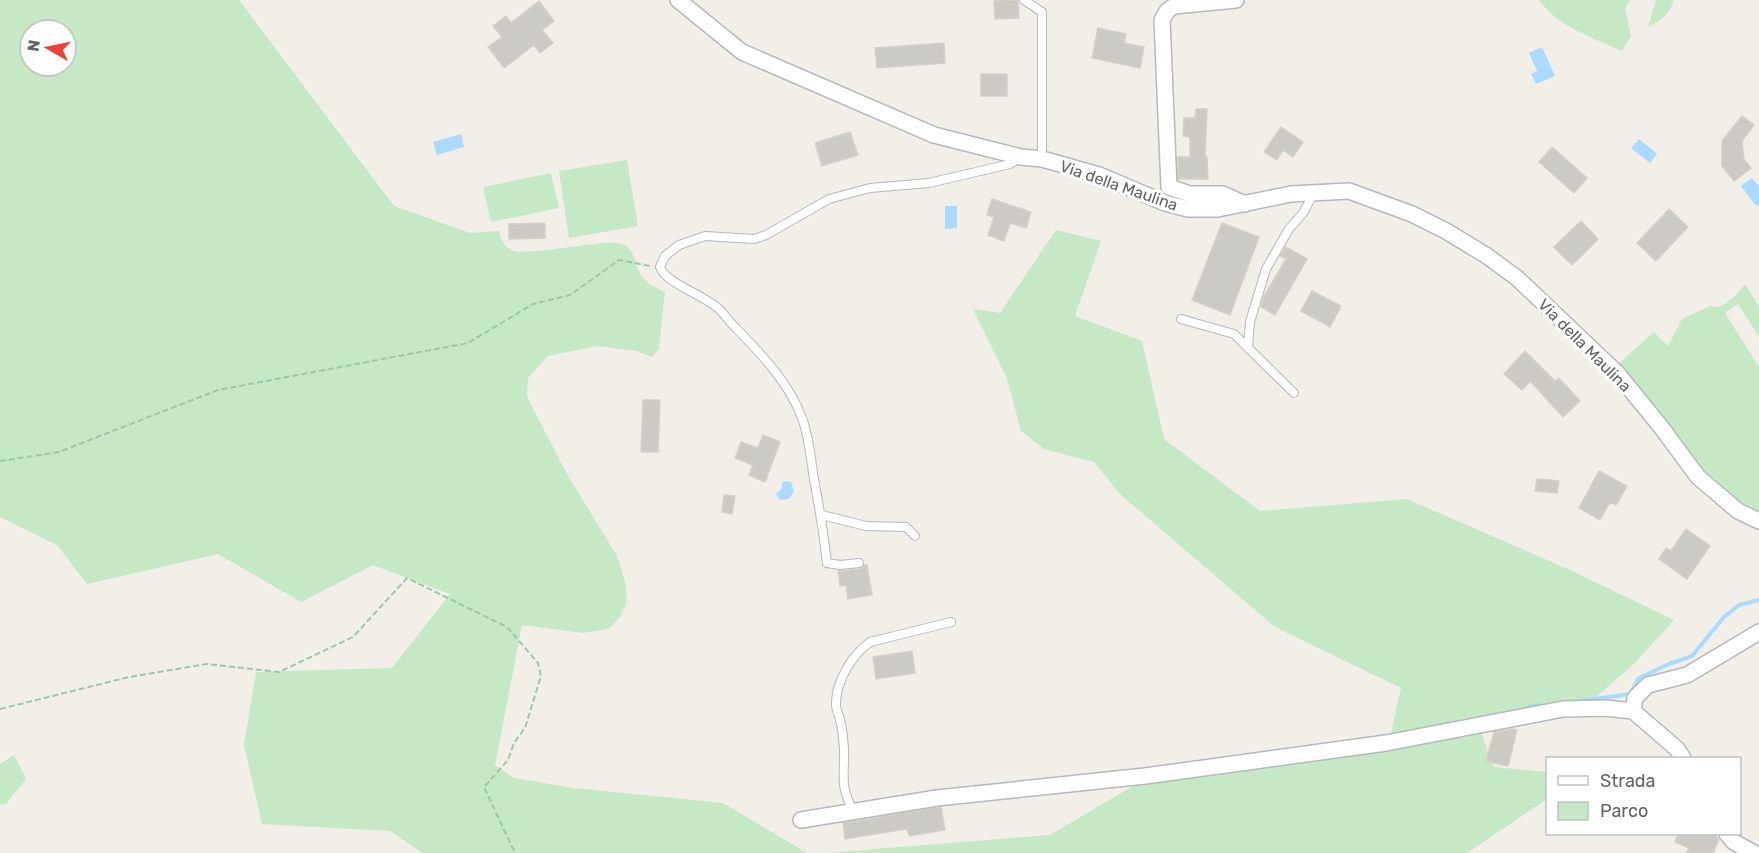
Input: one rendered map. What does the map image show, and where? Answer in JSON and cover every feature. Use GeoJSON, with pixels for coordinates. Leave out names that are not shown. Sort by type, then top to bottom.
{"type":"FeatureCollection","features":[{"type":"Feature","properties":{"kind":"street","name":"Via della Maulina"},"geometry":{"type":"LineString","coordinates":[[678,0],[742,52],[934,135],[1021,157],[1042,159],[1099,175],[1166,203],[1188,209],[1218,209],[1291,194],[1349,191],[1412,214],[1487,256],[1517,279],[1617,373],[1698,477],[1738,511],[1759,521]]}},
{"type":"Feature","properties":{"kind":"street"},"geometry":{"type":"LineString","coordinates":[[1236,0],[1174,6],[1167,11],[1162,20],[1169,187],[1190,194],[1223,194],[1245,204]]}},
{"type":"Feature","properties":{"kind":"street"},"geometry":{"type":"LineString","coordinates":[[1633,711],[1635,698],[1648,685],[1687,675],[1759,632]]}},
{"type":"Feature","properties":{"kind":"street"},"geometry":{"type":"LineString","coordinates":[[801,820],[937,798],[1145,776],[1386,743],[1563,709],[1606,708],[1633,711],[1677,749],[1682,757]]}},
{"type":"Feature","properties":{"kind":"street"},"geometry":{"type":"LineString","coordinates":[[1728,835],[1734,842],[1754,853]]}},
{"type":"Feature","properties":{"kind":"lane"},"geometry":{"type":"LineString","coordinates":[[1024,0],[1042,12],[1042,159]]}},
{"type":"Feature","properties":{"kind":"lane"},"geometry":{"type":"LineString","coordinates":[[859,563],[840,565],[827,563],[822,515],[802,417],[780,376],[750,340],[719,309],[705,298],[675,283],[662,272],[660,267],[665,256],[679,245],[705,236],[754,239],[766,235],[829,199],[870,188],[929,183],[1010,164],[1021,157]]}},
{"type":"Feature","properties":{"kind":"lane"},"geometry":{"type":"LineString","coordinates":[[1248,348],[1250,322],[1266,269],[1314,192]]}},
{"type":"Feature","properties":{"kind":"lane"},"geometry":{"type":"LineString","coordinates":[[1181,319],[1234,334],[1294,393]]}},
{"type":"Feature","properties":{"kind":"lane"},"geometry":{"type":"LineString","coordinates":[[822,515],[866,526],[906,527],[915,536]]}},
{"type":"Feature","properties":{"kind":"lane"},"geometry":{"type":"LineString","coordinates":[[854,811],[843,786],[844,749],[836,706],[839,688],[851,661],[859,650],[870,642],[951,622]]}},
{"type":"Feature","properties":{"kind":"path"},"geometry":{"type":"LineString","coordinates":[[0,461],[59,452],[218,390],[468,343],[533,304],[570,296],[619,260],[660,267]]}},
{"type":"Feature","properties":{"kind":"path"},"geometry":{"type":"LineString","coordinates":[[0,709],[129,677],[207,664],[279,672],[354,637],[407,578],[507,627],[538,663],[541,676],[525,728],[514,742],[508,760],[484,787],[515,853]]}},
{"type":"Feature","properties":{"kind":"green space"},"geometry":{"type":"Polygon","coordinates":[[[0,0],[239,0],[394,206],[470,233],[499,231],[506,247],[519,252],[617,243],[628,247],[631,251],[644,280],[665,292],[659,348],[652,357],[637,351],[597,346],[548,356],[528,378],[527,395],[530,403],[567,474],[617,556],[625,582],[627,601],[620,617],[608,629],[583,633],[522,625],[495,765],[514,778],[573,788],[723,803],[807,853],[423,853],[390,831],[262,824],[244,745],[256,672],[392,668],[450,594],[373,565],[301,602],[218,554],[87,584],[57,545],[0,517],[0,0]]]}},
{"type":"Feature","properties":{"kind":"green space"},"geometry":{"type":"Polygon","coordinates":[[[1539,0],[1630,0],[1625,8],[1631,36],[1622,51],[1566,25],[1539,0]]]}},
{"type":"Feature","properties":{"kind":"green space"},"geometry":{"type":"Polygon","coordinates":[[[1656,0],[1674,0],[1670,10],[1648,27],[1656,0]]]}},
{"type":"Feature","properties":{"kind":"green space"},"geometry":{"type":"Polygon","coordinates":[[[627,160],[638,226],[569,238],[559,171],[627,160]]]}},
{"type":"Feature","properties":{"kind":"green space"},"geometry":{"type":"Polygon","coordinates":[[[551,173],[559,208],[491,222],[483,187],[551,173]]]}},
{"type":"Feature","properties":{"kind":"green space"},"geometry":{"type":"Polygon","coordinates":[[[1056,230],[1101,241],[1075,316],[1142,341],[1164,439],[1260,511],[1407,499],[1570,570],[1674,620],[1635,663],[1596,697],[1478,726],[1494,767],[1546,772],[1546,800],[1467,853],[825,853],[1050,835],[1133,786],[1390,738],[1401,688],[1275,627],[1120,494],[1094,462],[1044,449],[1021,431],[1007,379],[973,309],[1000,313],[1056,230]]]}},
{"type":"Feature","properties":{"kind":"green space"},"geometry":{"type":"Polygon","coordinates":[[[1745,284],[1759,307],[1759,337],[1738,304],[1725,313],[1759,367],[1759,513],[1719,488],[1695,465],[1616,366],[1654,332],[1668,346],[1682,319],[1710,306],[1720,307],[1735,296],[1745,284]]]}},
{"type":"Feature","properties":{"kind":"green space"},"geometry":{"type":"Polygon","coordinates":[[[14,755],[26,779],[6,804],[0,805],[0,764],[14,755]]]}},
{"type":"Feature","properties":{"kind":"water"},"geometry":{"type":"Polygon","coordinates":[[[1542,47],[1555,76],[1536,84],[1531,74],[1537,71],[1529,53],[1542,47]]]}},
{"type":"Feature","properties":{"kind":"water"},"geometry":{"type":"Polygon","coordinates":[[[461,134],[464,147],[437,155],[433,142],[461,134]]]}},
{"type":"Feature","properties":{"kind":"water"},"geometry":{"type":"Polygon","coordinates":[[[1639,139],[1657,154],[1650,163],[1631,148],[1639,139]]]}},
{"type":"Feature","properties":{"kind":"water"},"geometry":{"type":"Polygon","coordinates":[[[1752,178],[1759,186],[1759,204],[1756,206],[1741,186],[1752,178]]]}},
{"type":"Feature","properties":{"kind":"water"},"geometry":{"type":"Polygon","coordinates":[[[945,206],[957,206],[957,228],[945,229],[945,206]]]}},
{"type":"Feature","properties":{"kind":"water"},"geometry":{"type":"Polygon","coordinates":[[[785,481],[791,482],[794,491],[789,499],[780,500],[776,494],[785,481]]]}},
{"type":"Feature","properties":{"kind":"building"},"geometry":{"type":"Polygon","coordinates":[[[1018,0],[1019,18],[995,19],[994,1],[1018,0]]]}},
{"type":"Feature","properties":{"kind":"building"},"geometry":{"type":"Polygon","coordinates":[[[539,1],[554,21],[542,30],[553,43],[540,53],[534,45],[504,68],[488,47],[502,37],[493,26],[506,16],[511,23],[539,1]]]}},
{"type":"Feature","properties":{"kind":"building"},"geometry":{"type":"Polygon","coordinates":[[[1098,28],[1126,34],[1124,43],[1144,47],[1140,68],[1092,58],[1098,28]]]}},
{"type":"Feature","properties":{"kind":"building"},"geometry":{"type":"Polygon","coordinates":[[[944,43],[945,63],[877,68],[875,48],[944,43]]]}},
{"type":"Feature","properties":{"kind":"building"},"geometry":{"type":"Polygon","coordinates":[[[981,74],[1007,74],[1007,96],[981,96],[981,74]]]}},
{"type":"Feature","properties":{"kind":"building"},"geometry":{"type":"Polygon","coordinates":[[[1196,109],[1207,109],[1205,157],[1207,157],[1208,179],[1178,179],[1178,157],[1190,157],[1190,137],[1183,136],[1184,118],[1195,118],[1196,109]]]}},
{"type":"Feature","properties":{"kind":"building"},"geometry":{"type":"Polygon","coordinates":[[[1742,116],[1754,125],[1742,141],[1744,159],[1751,168],[1734,181],[1722,166],[1722,141],[1742,116]]]}},
{"type":"Feature","properties":{"kind":"building"},"geometry":{"type":"Polygon","coordinates":[[[1281,127],[1303,142],[1293,157],[1283,150],[1277,160],[1264,152],[1281,127]]]}},
{"type":"Feature","properties":{"kind":"building"},"geometry":{"type":"Polygon","coordinates":[[[850,132],[858,155],[822,166],[815,143],[850,132]]]}},
{"type":"Feature","properties":{"kind":"building"},"geometry":{"type":"Polygon","coordinates":[[[1552,147],[1587,178],[1574,193],[1539,162],[1552,147]]]}},
{"type":"Feature","properties":{"kind":"building"},"geometry":{"type":"Polygon","coordinates":[[[992,199],[1031,212],[1026,228],[1010,223],[1004,241],[988,235],[994,217],[987,215],[992,199]]]}},
{"type":"Feature","properties":{"kind":"building"},"geometry":{"type":"Polygon","coordinates":[[[1669,209],[1688,227],[1656,261],[1637,243],[1669,209]]]}},
{"type":"Feature","properties":{"kind":"building"},"geometry":{"type":"Polygon","coordinates":[[[1581,221],[1598,239],[1572,265],[1554,247],[1581,221]]]}},
{"type":"Feature","properties":{"kind":"building"},"geometry":{"type":"Polygon","coordinates":[[[545,223],[545,238],[509,239],[509,224],[545,223]]]}},
{"type":"Feature","properties":{"kind":"building"},"geometry":{"type":"Polygon","coordinates":[[[1222,223],[1259,237],[1230,315],[1192,300],[1222,223]]]}},
{"type":"Feature","properties":{"kind":"building"},"geometry":{"type":"Polygon","coordinates":[[[1286,247],[1307,259],[1275,315],[1261,307],[1264,296],[1286,259],[1280,256],[1286,247]]]}},
{"type":"Feature","properties":{"kind":"building"},"geometry":{"type":"Polygon","coordinates":[[[1312,291],[1341,306],[1330,327],[1301,311],[1312,291]]]}},
{"type":"Feature","properties":{"kind":"building"},"geometry":{"type":"Polygon","coordinates":[[[1525,351],[1555,381],[1559,378],[1580,401],[1563,417],[1530,381],[1522,390],[1504,374],[1525,351]]]}},
{"type":"Feature","properties":{"kind":"building"},"geometry":{"type":"Polygon","coordinates":[[[643,400],[660,400],[658,452],[641,452],[643,400]]]}},
{"type":"Feature","properties":{"kind":"building"},"geometry":{"type":"Polygon","coordinates":[[[763,435],[780,442],[765,482],[749,475],[753,465],[735,458],[741,442],[758,448],[763,435]]]}},
{"type":"Feature","properties":{"kind":"building"},"geometry":{"type":"Polygon","coordinates":[[[1599,471],[1627,486],[1616,505],[1610,502],[1600,520],[1579,508],[1599,471]]]}},
{"type":"Feature","properties":{"kind":"building"},"geometry":{"type":"Polygon","coordinates":[[[1537,479],[1559,481],[1557,493],[1535,491],[1537,479]]]}},
{"type":"Feature","properties":{"kind":"building"},"geometry":{"type":"Polygon","coordinates":[[[724,495],[735,496],[732,514],[722,512],[724,495]]]}},
{"type":"Feature","properties":{"kind":"building"},"geometry":{"type":"Polygon","coordinates":[[[1686,529],[1710,546],[1687,579],[1659,559],[1666,548],[1671,551],[1686,529]]]}},
{"type":"Feature","properties":{"kind":"building"},"geometry":{"type":"Polygon","coordinates":[[[867,565],[872,595],[848,599],[846,585],[840,586],[838,571],[860,569],[867,565]]]}},
{"type":"Feature","properties":{"kind":"building"},"geometry":{"type":"Polygon","coordinates":[[[912,651],[915,673],[876,679],[873,657],[912,651]]]}},
{"type":"Feature","properties":{"kind":"building"},"geometry":{"type":"Polygon","coordinates":[[[1517,730],[1508,766],[1486,761],[1494,732],[1517,730]]]}},
{"type":"Feature","properties":{"kind":"building"},"geometry":{"type":"Polygon","coordinates":[[[941,807],[945,830],[910,836],[906,829],[845,839],[843,823],[941,807]]]}},
{"type":"Feature","properties":{"kind":"building"},"geometry":{"type":"Polygon","coordinates":[[[1678,835],[1713,835],[1719,839],[1713,853],[1686,853],[1689,848],[1675,842],[1678,835]]]}},
{"type":"Feature","properties":{"kind":"waterway"},"geometry":{"type":"LineString","coordinates":[[1573,702],[1630,694],[1639,678],[1692,656],[1724,617],[1739,605],[1759,600]]}},
{"type":"Feature","properties":{"kind":"waterway"},"geometry":{"type":"LineString","coordinates":[[1531,706],[1547,705]]}}]}
